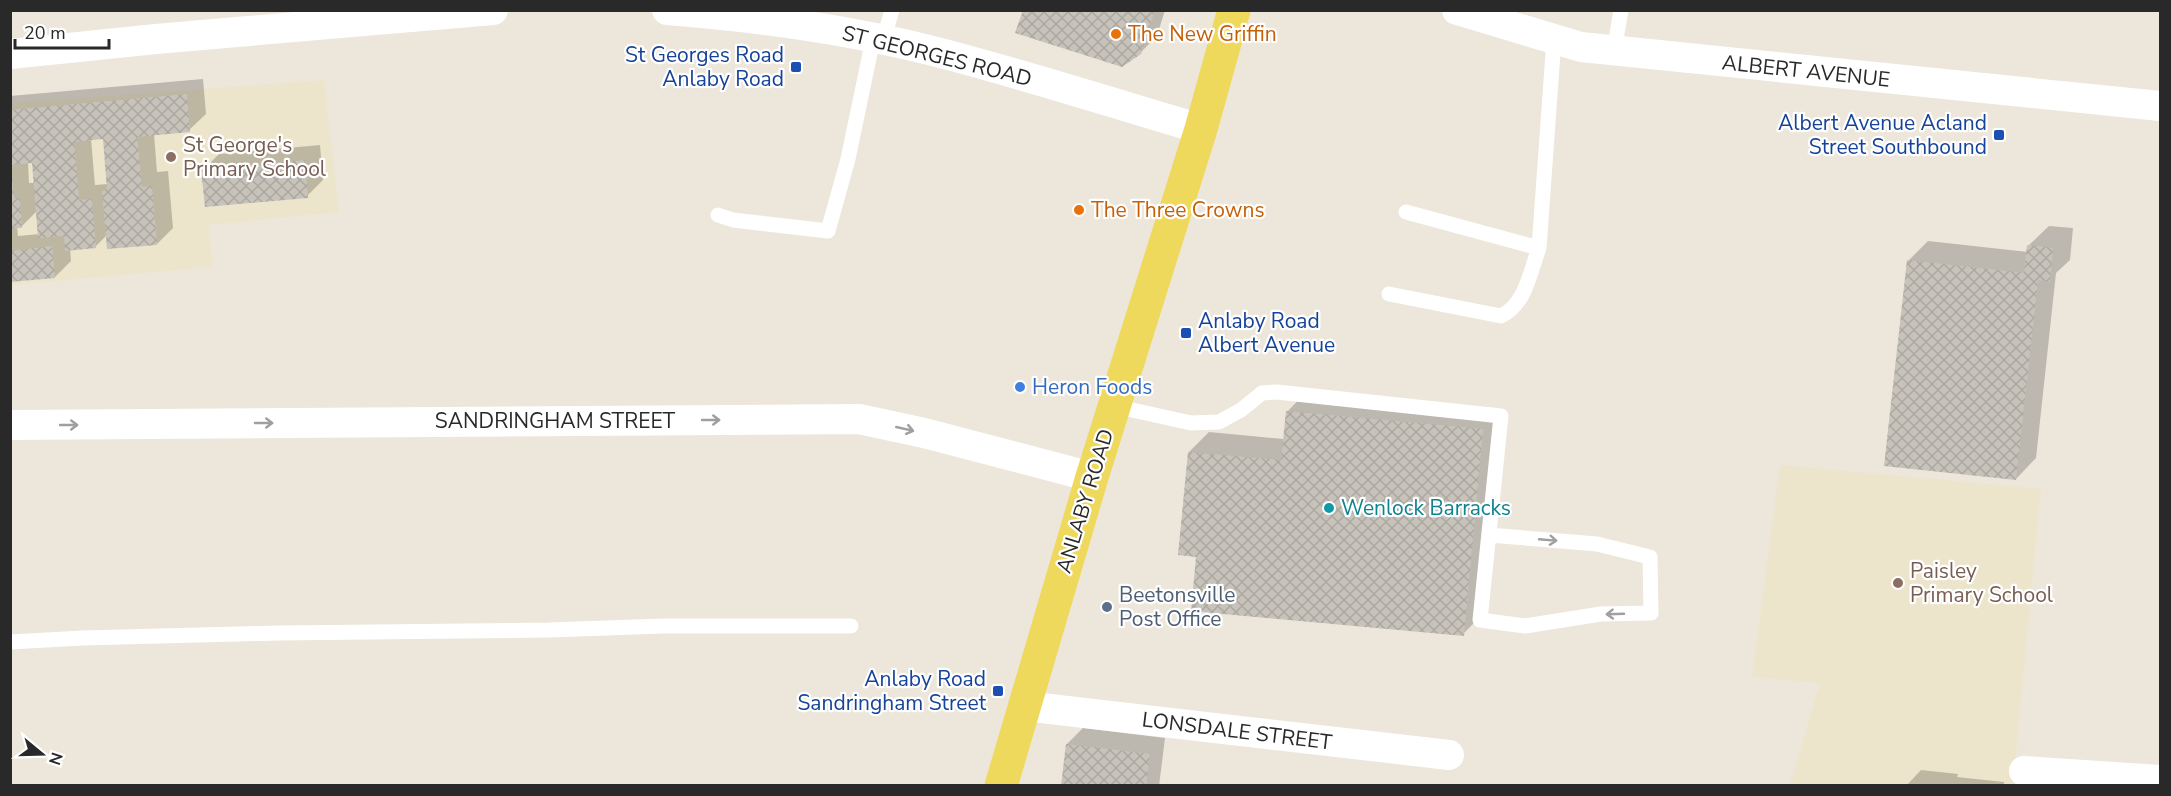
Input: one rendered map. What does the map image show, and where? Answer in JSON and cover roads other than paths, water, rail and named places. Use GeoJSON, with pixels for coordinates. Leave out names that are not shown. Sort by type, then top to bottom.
{"type":"FeatureCollection","features":[{"type":"Feature","properties":{"kind":"main road","name":"ANLABY ROAD"},"geometry":{"type":"LineString","coordinates":[[1001,786],[1092,477],[1200,129],[1233,10]]}},
{"type":"Feature","properties":{"kind":"street"},"geometry":{"type":"LineString","coordinates":[[10,54],[494,10]]}},
{"type":"Feature","properties":{"kind":"street","name":"ST GEORGES ROAD"},"geometry":{"type":"LineString","coordinates":[[667,10],[821,28],[933,51],[1200,129]]}},
{"type":"Feature","properties":{"kind":"street","name":"ALBERT AVENUE"},"geometry":{"type":"LineString","coordinates":[[1457,10],[1581,47],[2160,106]]}},
{"type":"Feature","properties":{"kind":"street","name":"SANDRINGHAM STREET"},"geometry":{"type":"LineString","coordinates":[[10,425],[859,419],[924,433],[1092,477]]}},
{"type":"Feature","properties":{"kind":"street","name":"LONSDALE STREET"},"geometry":{"type":"LineString","coordinates":[[1024,706],[1449,755]]}},
{"type":"Feature","properties":{"kind":"street"},"geometry":{"type":"LineString","coordinates":[[2024,771],[2160,780]]}},
{"type":"Feature","properties":{"kind":"lane"},"geometry":{"type":"LineString","coordinates":[[718,215],[733,220],[828,231],[878,40],[892,10]]}},
{"type":"Feature","properties":{"kind":"lane"},"geometry":{"type":"LineString","coordinates":[[1614,51],[1621,10]]}},
{"type":"Feature","properties":{"kind":"lane"},"geometry":{"type":"LineString","coordinates":[[1389,294],[1502,316],[1511,311],[1520,300],[1539,248],[1554,39]]}},
{"type":"Feature","properties":{"kind":"lane"},"geometry":{"type":"LineString","coordinates":[[1406,212],[1539,248]]}},
{"type":"Feature","properties":{"kind":"lane"},"geometry":{"type":"LineString","coordinates":[[1114,406],[1191,423],[1219,422],[1241,410],[1262,393],[1276,392],[1501,416],[1480,620],[1526,626],[1601,614],[1651,613],[1650,557],[1597,544],[1489,536]]}},
{"type":"Feature","properties":{"kind":"lane"},"geometry":{"type":"LineString","coordinates":[[10,642],[663,626],[851,626]]}},
{"type":"Feature","properties":{"kind":"place","name":"The New Griffin"},"geometry":{"type":"Point","coordinates":[1116,34]}},
{"type":"Feature","properties":{"kind":"place","name":"St Georges Road Anlaby Road"},"geometry":{"type":"Point","coordinates":[796,67]}},
{"type":"Feature","properties":{"kind":"place","name":"Albert Avenue Acland Street Southbound"},"geometry":{"type":"Point","coordinates":[1999,135]}},
{"type":"Feature","properties":{"kind":"place","name":"St George's Primary School"},"geometry":{"type":"Point","coordinates":[171,157]}},
{"type":"Feature","properties":{"kind":"place","name":"The Three Crowns"},"geometry":{"type":"Point","coordinates":[1079,210]}},
{"type":"Feature","properties":{"kind":"place","name":"Anlaby Road Albert Avenue"},"geometry":{"type":"Point","coordinates":[1186,333]}},
{"type":"Feature","properties":{"kind":"place","name":"Heron Foods"},"geometry":{"type":"Point","coordinates":[1020,387]}},
{"type":"Feature","properties":{"kind":"place","name":"Wenlock Barracks"},"geometry":{"type":"Point","coordinates":[1329,508]}},
{"type":"Feature","properties":{"kind":"place","name":"Paisley Primary School"},"geometry":{"type":"Point","coordinates":[1898,583]}},
{"type":"Feature","properties":{"kind":"place","name":"Beetonsville Post Office"},"geometry":{"type":"Point","coordinates":[1107,607]}},
{"type":"Feature","properties":{"kind":"place","name":"Anlaby Road Sandringham Street"},"geometry":{"type":"Point","coordinates":[998,691]}}]}
